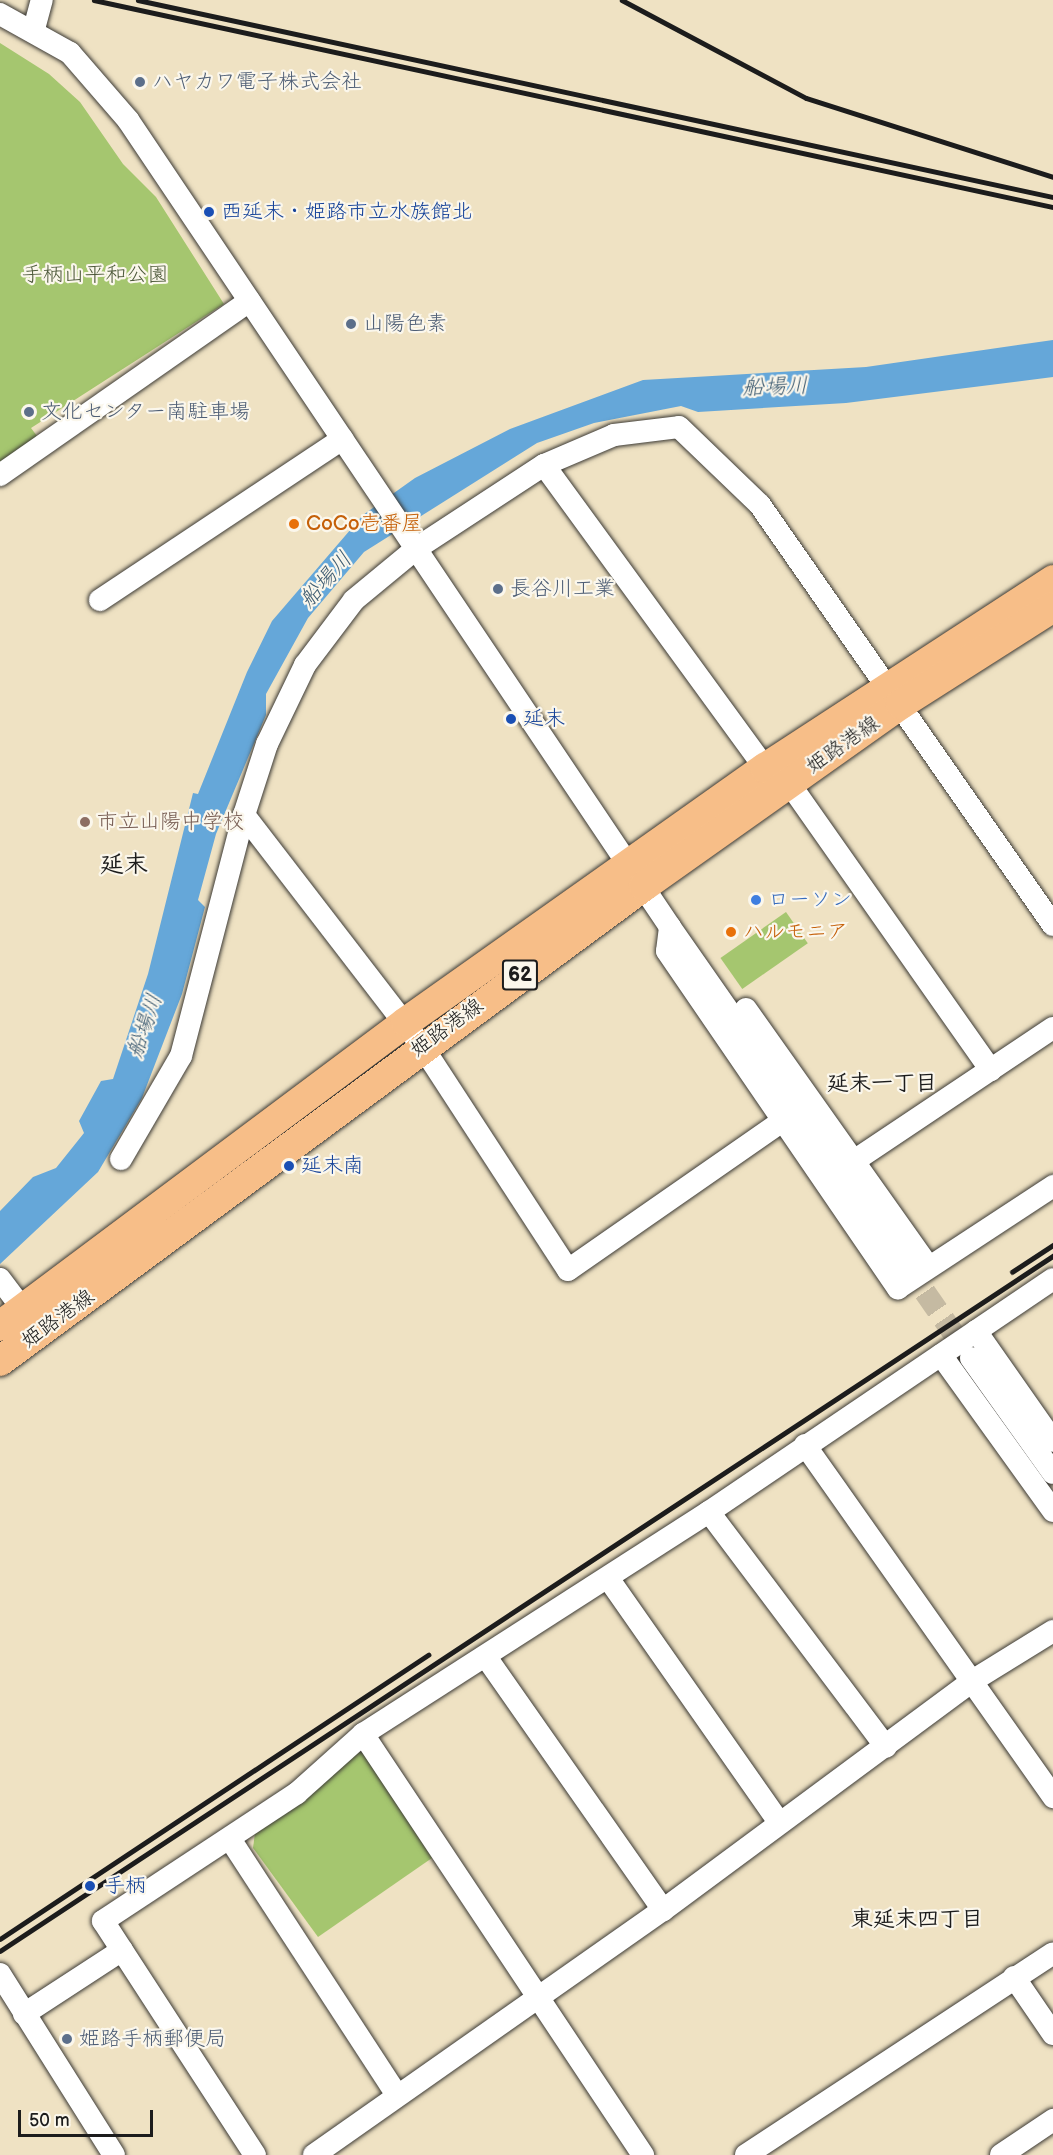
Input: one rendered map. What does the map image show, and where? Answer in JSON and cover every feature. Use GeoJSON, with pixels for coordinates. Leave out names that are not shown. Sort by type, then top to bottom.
{"type":"FeatureCollection","features":[{"type":"Feature","properties":{"kind":"main road","name":"姫路港線"},"geometry":{"type":"LineString","coordinates":[[11,1318],[894,695],[1053,580]]}},
{"type":"Feature","properties":{"kind":"main road","name":"姫路港線"},"geometry":{"type":"LineString","coordinates":[[894,695],[1053,607]]}},
{"type":"Feature","properties":{"kind":"main road","name":"姫路港線"},"geometry":{"type":"LineString","coordinates":[[0,1361],[414,1034]]}},
{"type":"Feature","properties":{"kind":"street"},"geometry":{"type":"LineString","coordinates":[[33,29],[42,0]]}},
{"type":"Feature","properties":{"kind":"street"},"geometry":{"type":"LineString","coordinates":[[0,14],[33,29],[70,53],[106,92],[417,548],[670,927],[917,1266]]}},
{"type":"Feature","properties":{"kind":"street"},"geometry":{"type":"LineString","coordinates":[[0,475],[249,301]]}},
{"type":"Feature","properties":{"kind":"street"},"geometry":{"type":"LineString","coordinates":[[121,1159],[181,1056],[244,815],[267,744],[305,665],[354,600],[417,548],[544,465],[614,435],[679,427],[760,506],[1053,925]]}},
{"type":"Feature","properties":{"kind":"street"},"geometry":{"type":"LineString","coordinates":[[99,600],[342,440]]}},
{"type":"Feature","properties":{"kind":"street"},"geometry":{"type":"LineString","coordinates":[[544,465],[777,776],[991,1070]]}},
{"type":"Feature","properties":{"kind":"street"},"geometry":{"type":"LineString","coordinates":[[244,815],[414,1034],[567,1270],[782,1121]]}},
{"type":"Feature","properties":{"kind":"street"},"geometry":{"type":"LineString","coordinates":[[670,927],[667,951],[898,1288],[917,1266],[1053,1186]]}},
{"type":"Feature","properties":{"kind":"street"},"geometry":{"type":"LineString","coordinates":[[670,927],[692,933],[854,1161],[917,1266]]}},
{"type":"Feature","properties":{"kind":"street"},"geometry":{"type":"LineString","coordinates":[[854,1161],[1053,1028]]}},
{"type":"Feature","properties":{"kind":"street"},"geometry":{"type":"LineString","coordinates":[[0,1279],[11,1318]]}},
{"type":"Feature","properties":{"kind":"street"},"geometry":{"type":"LineString","coordinates":[[255,2155],[103,1921],[297,1793],[363,1734],[709,1512],[805,1445],[1053,1280]]}},
{"type":"Feature","properties":{"kind":"street"},"geometry":{"type":"LineString","coordinates":[[976,1331],[1053,1441]]}},
{"type":"Feature","properties":{"kind":"street"},"geometry":{"type":"LineString","coordinates":[[941,1355],[1053,1511]]}},
{"type":"Feature","properties":{"kind":"street"},"geometry":{"type":"LineString","coordinates":[[971,1358],[1053,1473]]}},
{"type":"Feature","properties":{"kind":"street"},"geometry":{"type":"LineString","coordinates":[[805,1445],[1053,1797]]}},
{"type":"Feature","properties":{"kind":"street"},"geometry":{"type":"LineString","coordinates":[[709,1512],[886,1747]]}},
{"type":"Feature","properties":{"kind":"street"},"geometry":{"type":"LineString","coordinates":[[608,1578],[779,1822]]}},
{"type":"Feature","properties":{"kind":"street"},"geometry":{"type":"LineString","coordinates":[[314,2155],[663,1910],[779,1822],[886,1747],[972,1681],[1053,1631]]}},
{"type":"Feature","properties":{"kind":"street"},"geometry":{"type":"LineString","coordinates":[[486,1657],[663,1910]]}},
{"type":"Feature","properties":{"kind":"street"},"geometry":{"type":"LineString","coordinates":[[363,1734],[642,2155]]}},
{"type":"Feature","properties":{"kind":"street"},"geometry":{"type":"LineString","coordinates":[[230,1839],[398,2095]]}},
{"type":"Feature","properties":{"kind":"street"},"geometry":{"type":"LineString","coordinates":[[24,2014],[122,1950]]}},
{"type":"Feature","properties":{"kind":"street"},"geometry":{"type":"LineString","coordinates":[[746,2155],[1053,1953]]}},
{"type":"Feature","properties":{"kind":"street"},"geometry":{"type":"LineString","coordinates":[[0,1974],[114,2155]]}},
{"type":"Feature","properties":{"kind":"street"},"geometry":{"type":"LineString","coordinates":[[1014,1977],[1053,2034]]}},
{"type":"Feature","properties":{"kind":"street"},"geometry":{"type":"LineString","coordinates":[[1001,2155],[1053,2120]]}},
{"type":"Feature","properties":{"kind":"green space","name":"手柄山平和公園"},"geometry":{"type":"Polygon","coordinates":[[[0,43],[49,74],[80,102],[123,164],[156,197],[224,304],[31,428],[37,436],[0,466],[0,43]]]}},
{"type":"Feature","properties":{"kind":"green space"},"geometry":{"type":"Polygon","coordinates":[[[786,912],[808,943],[742,989],[720,958],[786,912]]]}},
{"type":"Feature","properties":{"kind":"green space"},"geometry":{"type":"Polygon","coordinates":[[[355,1751],[363,1752],[432,1858],[318,1937],[253,1848],[255,1833],[355,1751]]]}},
{"type":"Feature","properties":{"kind":"water","name":"船場川"},"geometry":{"type":"Polygon","coordinates":[[[1053,340],[1053,377],[846,403],[698,412],[681,406],[594,423],[537,443],[364,552],[308,618],[266,694],[266,715],[216,834],[198,900],[205,907],[182,994],[142,1098],[98,1172],[0,1264],[0,1211],[33,1177],[56,1168],[84,1133],[79,1121],[101,1081],[113,1079],[148,974],[193,793],[198,794],[247,672],[272,621],[363,515],[415,478],[510,429],[643,380],[866,367],[1053,340]]]}},
{"type":"Feature","properties":{"kind":"tunnel"},"geometry":{"type":"LineString","coordinates":[[906,1265],[970,1357]]}},
{"type":"Feature","properties":{"kind":"railway"},"geometry":{"type":"LineString","coordinates":[[94,0],[1053,207]]}},
{"type":"Feature","properties":{"kind":"railway"},"geometry":{"type":"LineString","coordinates":[[138,0],[1053,197]]}},
{"type":"Feature","properties":{"kind":"railway"},"geometry":{"type":"LineString","coordinates":[[622,0],[806,98],[1053,177]]}},
{"type":"Feature","properties":{"kind":"railway"},"geometry":{"type":"LineString","coordinates":[[1012,1272],[1053,1245]]}},
{"type":"Feature","properties":{"kind":"railway"},"geometry":{"type":"LineString","coordinates":[[0,1951],[1053,1256]]}},
{"type":"Feature","properties":{"kind":"railway"},"geometry":{"type":"LineString","coordinates":[[0,1939],[428,1655]]}},
{"type":"Feature","properties":{"kind":"place","name":"ハヤカワ電子株式会社"},"geometry":{"type":"Point","coordinates":[140,82]}},
{"type":"Feature","properties":{"kind":"place","name":"西延末・姫路市立水族館北"},"geometry":{"type":"Point","coordinates":[209,212]}},
{"type":"Feature","properties":{"kind":"place","name":"山陽色素"},"geometry":{"type":"Point","coordinates":[351,324]}},
{"type":"Feature","properties":{"kind":"place","name":"文化センター南駐車場"},"geometry":{"type":"Point","coordinates":[29,412]}},
{"type":"Feature","properties":{"kind":"place","name":"CoCo壱番屋"},"geometry":{"type":"Point","coordinates":[294,524]}},
{"type":"Feature","properties":{"kind":"place","name":"長谷川工業"},"geometry":{"type":"Point","coordinates":[498,589]}},
{"type":"Feature","properties":{"kind":"place","name":"延末"},"geometry":{"type":"Point","coordinates":[511,719]}},
{"type":"Feature","properties":{"kind":"place","name":"市立山陽中学校"},"geometry":{"type":"Point","coordinates":[85,822]}},
{"type":"Feature","properties":{"kind":"place","name":"ローソン"},"geometry":{"type":"Point","coordinates":[756,900]}},
{"type":"Feature","properties":{"kind":"place","name":"ハルモニア"},"geometry":{"type":"Point","coordinates":[731,932]}},
{"type":"Feature","properties":{"kind":"place","name":"延末南"},"geometry":{"type":"Point","coordinates":[289,1166]}},
{"type":"Feature","properties":{"kind":"place","name":"手柄"},"geometry":{"type":"Point","coordinates":[90,1886]}},
{"type":"Feature","properties":{"kind":"place","name":"姫路手柄郵便局"},"geometry":{"type":"Point","coordinates":[67,2039]}},
{"type":"Feature","properties":{"kind":"district","name":"延末"},"geometry":{"type":"Point","coordinates":[124,865]}},
{"type":"Feature","properties":{"kind":"district","name":"延末一丁目"},"geometry":{"type":"Point","coordinates":[882,1084]}},
{"type":"Feature","properties":{"kind":"district","name":"東延末四丁目"},"geometry":{"type":"Point","coordinates":[917,1920]}}]}
